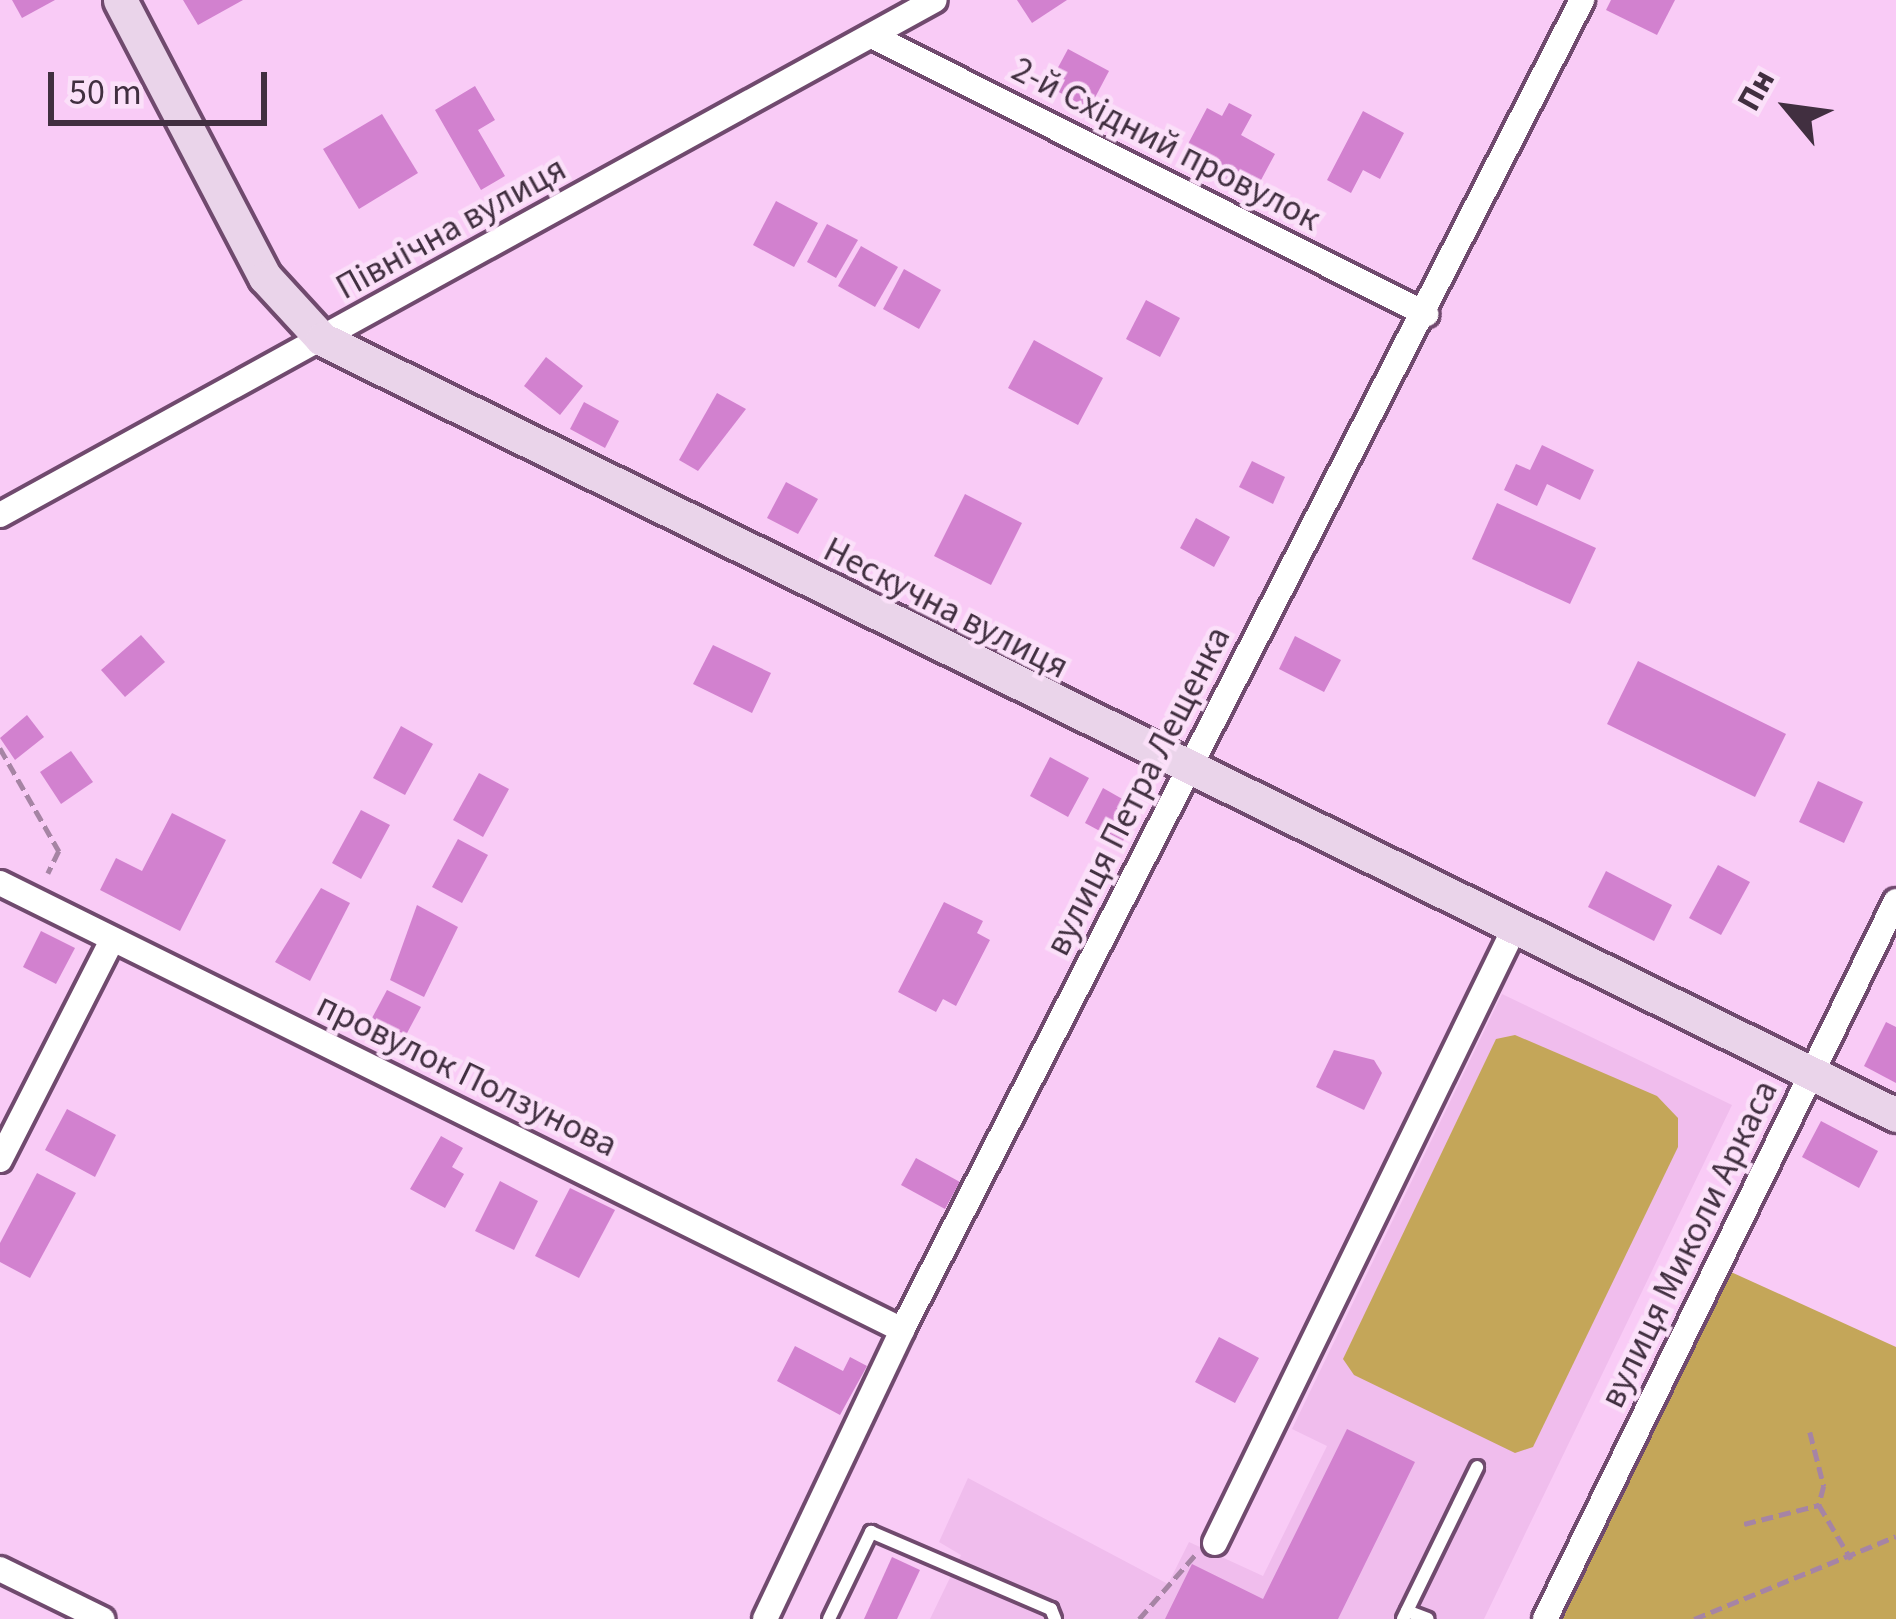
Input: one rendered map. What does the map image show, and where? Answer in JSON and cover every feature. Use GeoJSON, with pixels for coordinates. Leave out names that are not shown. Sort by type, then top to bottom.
{"type":"FeatureCollection","features":[{"type":"Feature","properties":{"kind":"street","name":"Нескучна вулиця"},"geometry":{"type":"LineString","coordinates":[[120,0],[265,278],[322,339],[1187,772],[1896,1114]]}},
{"type":"Feature","properties":{"kind":"street","name":"Північна вулиця"},"geometry":{"type":"LineString","coordinates":[[0,515],[874,38],[935,0]]}},
{"type":"Feature","properties":{"kind":"street","name":"вулиця Петра Лещенка"},"geometry":{"type":"LineString","coordinates":[[766,1619],[902,1330],[1426,314],[1582,0]]}},
{"type":"Feature","properties":{"kind":"street","name":"2-й Східний провулок"},"geometry":{"type":"LineString","coordinates":[[874,38],[1426,314]]}},
{"type":"Feature","properties":{"kind":"street","name":"провулок Ползунова"},"geometry":{"type":"LineString","coordinates":[[0,883],[902,1330]]}},
{"type":"Feature","properties":{"kind":"street","name":"вулиця Миколи Аркаса"},"geometry":{"type":"LineString","coordinates":[[1545,1619],[1896,901]]}},
{"type":"Feature","properties":{"kind":"street"},"geometry":{"type":"LineString","coordinates":[[1215,1543],[1514,928]]}},
{"type":"Feature","properties":{"kind":"street"},"geometry":{"type":"LineString","coordinates":[[0,1160],[112,940]]}},
{"type":"Feature","properties":{"kind":"street"},"geometry":{"type":"LineString","coordinates":[[0,1569],[102,1619]]}},
{"type":"Feature","properties":{"kind":"lane"},"geometry":{"type":"LineString","coordinates":[[1428,1619],[1405,1615],[1477,1467]]}},
{"type":"Feature","properties":{"kind":"lane"},"geometry":{"type":"LineString","coordinates":[[829,1619],[871,1532],[1051,1609],[1054,1619]]}},
{"type":"Feature","properties":{"kind":"path"},"geometry":{"type":"LineString","coordinates":[[0,748],[59,851],[35,901]]}},
{"type":"Feature","properties":{"kind":"path"},"geometry":{"type":"LineString","coordinates":[[1810,1432],[1819,1505],[1852,1559]]}},
{"type":"Feature","properties":{"kind":"path"},"geometry":{"type":"LineString","coordinates":[[1744,1524],[1819,1505]]}},
{"type":"Feature","properties":{"kind":"path"},"geometry":{"type":"LineString","coordinates":[[1694,1619],[1852,1559],[1896,1536]]}},
{"type":"Feature","properties":{"kind":"path"},"geometry":{"type":"LineString","coordinates":[[1139,1619],[1215,1543]]}},
{"type":"Feature","properties":{"kind":"shaded area"},"geometry":{"type":"Polygon","coordinates":[[[1502,994],[1732,1105],[1484,1619],[930,1619],[961,1555],[939,1542],[968,1478],[1168,1584],[1189,1542],[1263,1576],[1327,1446],[1292,1429],[1502,994]]]}},
{"type":"Feature","properties":{"kind":"shaded area"},"geometry":{"type":"Polygon","coordinates":[[[1515,1035],[1657,1096],[1678,1118],[1678,1147],[1533,1447],[1515,1453],[1354,1375],[1343,1359],[1496,1039],[1515,1035]]]}},
{"type":"Feature","properties":{"kind":"shaded area"},"geometry":{"type":"Polygon","coordinates":[[[1731,1272],[1896,1347],[1896,1619],[1561,1619],[1731,1272]]]}},
{"type":"Feature","properties":{"kind":"building"},"geometry":{"type":"Polygon","coordinates":[[[12,0],[55,0],[22,18],[12,0]]]}},
{"type":"Feature","properties":{"kind":"building"},"geometry":{"type":"Polygon","coordinates":[[[183,0],[243,0],[198,25],[183,0]]]}},
{"type":"Feature","properties":{"kind":"building"},"geometry":{"type":"Polygon","coordinates":[[[1017,0],[1067,0],[1032,23],[1017,0]]]}},
{"type":"Feature","properties":{"kind":"building"},"geometry":{"type":"Polygon","coordinates":[[[1611,0],[1675,0],[1657,35],[1606,10],[1611,0]]]}},
{"type":"Feature","properties":{"kind":"building"},"geometry":{"type":"Polygon","coordinates":[[[1068,49],[1109,71],[1089,109],[1048,86],[1068,49]]]}},
{"type":"Feature","properties":{"kind":"building"},"geometry":{"type":"Polygon","coordinates":[[[475,86],[495,120],[478,130],[505,176],[481,190],[435,110],[475,86]]]}},
{"type":"Feature","properties":{"kind":"building"},"geometry":{"type":"Polygon","coordinates":[[[1229,103],[1252,115],[1241,135],[1275,154],[1253,195],[1196,164],[1203,152],[1188,144],[1207,108],[1222,116],[1229,103]]]}},
{"type":"Feature","properties":{"kind":"building"},"geometry":{"type":"Polygon","coordinates":[[[1363,111],[1404,133],[1380,179],[1363,170],[1351,193],[1327,180],[1363,111]]]}},
{"type":"Feature","properties":{"kind":"building"},"geometry":{"type":"Polygon","coordinates":[[[382,114],[418,173],[359,209],[323,149],[382,114]]]}},
{"type":"Feature","properties":{"kind":"building"},"geometry":{"type":"Polygon","coordinates":[[[776,201],[818,223],[794,267],[753,245],[776,201]]]}},
{"type":"Feature","properties":{"kind":"building"},"geometry":{"type":"Polygon","coordinates":[[[827,224],[858,240],[836,278],[807,262],[827,224]]]}},
{"type":"Feature","properties":{"kind":"building"},"geometry":{"type":"Polygon","coordinates":[[[861,246],[898,267],[875,307],[838,286],[861,246]]]}},
{"type":"Feature","properties":{"kind":"building"},"geometry":{"type":"Polygon","coordinates":[[[904,269],[941,290],[919,329],[883,309],[904,269]]]}},
{"type":"Feature","properties":{"kind":"building"},"geometry":{"type":"Polygon","coordinates":[[[1146,300],[1180,318],[1160,357],[1126,339],[1146,300]]]}},
{"type":"Feature","properties":{"kind":"building"},"geometry":{"type":"Polygon","coordinates":[[[1034,340],[1103,378],[1078,425],[1008,388],[1034,340]]]}},
{"type":"Feature","properties":{"kind":"building"},"geometry":{"type":"Polygon","coordinates":[[[546,357],[583,386],[560,415],[524,386],[546,357]]]}},
{"type":"Feature","properties":{"kind":"building"},"geometry":{"type":"Polygon","coordinates":[[[717,393],[746,409],[698,471],[679,460],[717,393]]]}},
{"type":"Feature","properties":{"kind":"building"},"geometry":{"type":"Polygon","coordinates":[[[584,402],[619,421],[605,448],[570,429],[584,402]]]}},
{"type":"Feature","properties":{"kind":"building"},"geometry":{"type":"Polygon","coordinates":[[[1542,445],[1594,470],[1580,500],[1547,484],[1537,506],[1504,490],[1516,464],[1530,470],[1542,445]]]}},
{"type":"Feature","properties":{"kind":"building"},"geometry":{"type":"Polygon","coordinates":[[[1252,461],[1285,477],[1273,504],[1239,487],[1252,461]]]}},
{"type":"Feature","properties":{"kind":"building"},"geometry":{"type":"Polygon","coordinates":[[[786,482],[818,499],[798,534],[767,518],[786,482]]]}},
{"type":"Feature","properties":{"kind":"building"},"geometry":{"type":"Polygon","coordinates":[[[965,494],[1022,523],[991,585],[934,556],[965,494]]]}},
{"type":"Feature","properties":{"kind":"building"},"geometry":{"type":"Polygon","coordinates":[[[1497,503],[1596,548],[1570,604],[1472,559],[1497,503]]]}},
{"type":"Feature","properties":{"kind":"building"},"geometry":{"type":"Polygon","coordinates":[[[1196,518],[1230,537],[1214,567],[1180,548],[1196,518]]]}},
{"type":"Feature","properties":{"kind":"building"},"geometry":{"type":"Polygon","coordinates":[[[141,635],[165,662],[125,697],[101,670],[141,635]]]}},
{"type":"Feature","properties":{"kind":"building"},"geometry":{"type":"Polygon","coordinates":[[[1295,636],[1341,660],[1324,692],[1279,669],[1295,636]]]}},
{"type":"Feature","properties":{"kind":"building"},"geometry":{"type":"Polygon","coordinates":[[[713,645],[771,673],[752,713],[693,684],[713,645]]]}},
{"type":"Feature","properties":{"kind":"building"},"geometry":{"type":"Polygon","coordinates":[[[1638,661],[1786,734],[1755,797],[1607,724],[1638,661]]]}},
{"type":"Feature","properties":{"kind":"building"},"geometry":{"type":"Polygon","coordinates":[[[27,715],[44,737],[15,760],[0,738],[27,715]]]}},
{"type":"Feature","properties":{"kind":"building"},"geometry":{"type":"Polygon","coordinates":[[[401,726],[433,744],[405,795],[373,778],[401,726]]]}},
{"type":"Feature","properties":{"kind":"building"},"geometry":{"type":"Polygon","coordinates":[[[71,751],[93,782],[61,804],[40,772],[71,751]]]}},
{"type":"Feature","properties":{"kind":"building"},"geometry":{"type":"Polygon","coordinates":[[[1050,757],[1089,778],[1068,817],[1030,796],[1050,757]]]}},
{"type":"Feature","properties":{"kind":"building"},"geometry":{"type":"Polygon","coordinates":[[[479,773],[509,789],[483,837],[453,820],[479,773]]]}},
{"type":"Feature","properties":{"kind":"building"},"geometry":{"type":"Polygon","coordinates":[[[1818,781],[1863,802],[1844,843],[1799,822],[1818,781]]]}},
{"type":"Feature","properties":{"kind":"building"},"geometry":{"type":"Polygon","coordinates":[[[1103,788],[1140,809],[1122,843],[1085,823],[1103,788]]]}},
{"type":"Feature","properties":{"kind":"building"},"geometry":{"type":"Polygon","coordinates":[[[361,810],[390,825],[361,879],[332,863],[361,810]]]}},
{"type":"Feature","properties":{"kind":"building"},"geometry":{"type":"Polygon","coordinates":[[[172,813],[226,840],[180,931],[100,890],[116,858],[142,871],[172,813]]]}},
{"type":"Feature","properties":{"kind":"building"},"geometry":{"type":"Polygon","coordinates":[[[458,839],[488,855],[462,903],[432,887],[458,839]]]}},
{"type":"Feature","properties":{"kind":"building"},"geometry":{"type":"Polygon","coordinates":[[[1718,865],[1750,882],[1721,935],[1689,918],[1718,865]]]}},
{"type":"Feature","properties":{"kind":"building"},"geometry":{"type":"Polygon","coordinates":[[[1606,871],[1672,905],[1654,941],[1588,907],[1606,871]]]}},
{"type":"Feature","properties":{"kind":"building"},"geometry":{"type":"Polygon","coordinates":[[[321,888],[350,903],[310,981],[275,962],[321,888]]]}},
{"type":"Feature","properties":{"kind":"building"},"geometry":{"type":"Polygon","coordinates":[[[944,902],[983,921],[977,933],[990,940],[956,1006],[943,999],[936,1012],[898,992],[944,902]]]}},
{"type":"Feature","properties":{"kind":"building"},"geometry":{"type":"Polygon","coordinates":[[[417,905],[458,927],[424,997],[390,980],[417,905]]]}},
{"type":"Feature","properties":{"kind":"building"},"geometry":{"type":"Polygon","coordinates":[[[41,931],[75,948],[56,984],[23,967],[41,931]]]}},
{"type":"Feature","properties":{"kind":"building"},"geometry":{"type":"Polygon","coordinates":[[[387,990],[421,1007],[406,1035],[372,1018],[387,990]]]}},
{"type":"Feature","properties":{"kind":"building"},"geometry":{"type":"Polygon","coordinates":[[[1886,1022],[1896,1027],[1896,1083],[1864,1066],[1886,1022]]]}},
{"type":"Feature","properties":{"kind":"building"},"geometry":{"type":"Polygon","coordinates":[[[1334,1050],[1374,1060],[1382,1073],[1364,1110],[1316,1087],[1334,1050]]]}},
{"type":"Feature","properties":{"kind":"building"},"geometry":{"type":"Polygon","coordinates":[[[67,1109],[116,1135],[95,1177],[45,1150],[67,1109]]]}},
{"type":"Feature","properties":{"kind":"building"},"geometry":{"type":"Polygon","coordinates":[[[1821,1121],[1878,1151],[1859,1188],[1802,1157],[1821,1121]]]}},
{"type":"Feature","properties":{"kind":"building"},"geometry":{"type":"Polygon","coordinates":[[[441,1136],[463,1148],[452,1167],[464,1174],[445,1208],[410,1189],[441,1136]]]}},
{"type":"Feature","properties":{"kind":"building"},"geometry":{"type":"Polygon","coordinates":[[[916,1158],[960,1182],[945,1209],[901,1185],[916,1158]]]}},
{"type":"Feature","properties":{"kind":"building"},"geometry":{"type":"Polygon","coordinates":[[[37,1173],[76,1193],[30,1278],[0,1262],[0,1243],[37,1173]]]}},
{"type":"Feature","properties":{"kind":"building"},"geometry":{"type":"Polygon","coordinates":[[[500,1181],[538,1201],[514,1250],[475,1231],[500,1181]]]}},
{"type":"Feature","properties":{"kind":"building"},"geometry":{"type":"Polygon","coordinates":[[[570,1188],[615,1210],[579,1278],[535,1256],[570,1188]]]}},
{"type":"Feature","properties":{"kind":"building"},"geometry":{"type":"Polygon","coordinates":[[[1219,1337],[1259,1358],[1235,1403],[1195,1382],[1219,1337]]]}},
{"type":"Feature","properties":{"kind":"building"},"geometry":{"type":"Polygon","coordinates":[[[795,1346],[843,1371],[850,1357],[867,1366],[840,1415],[777,1381],[795,1346]]]}},
{"type":"Feature","properties":{"kind":"building"},"geometry":{"type":"Polygon","coordinates":[[[1347,1429],[1415,1462],[1338,1619],[1165,1619],[1192,1564],[1263,1599],[1347,1429]]]}},
{"type":"Feature","properties":{"kind":"building"},"geometry":{"type":"Polygon","coordinates":[[[892,1557],[920,1570],[897,1619],[864,1619],[892,1557]]]}}]}
